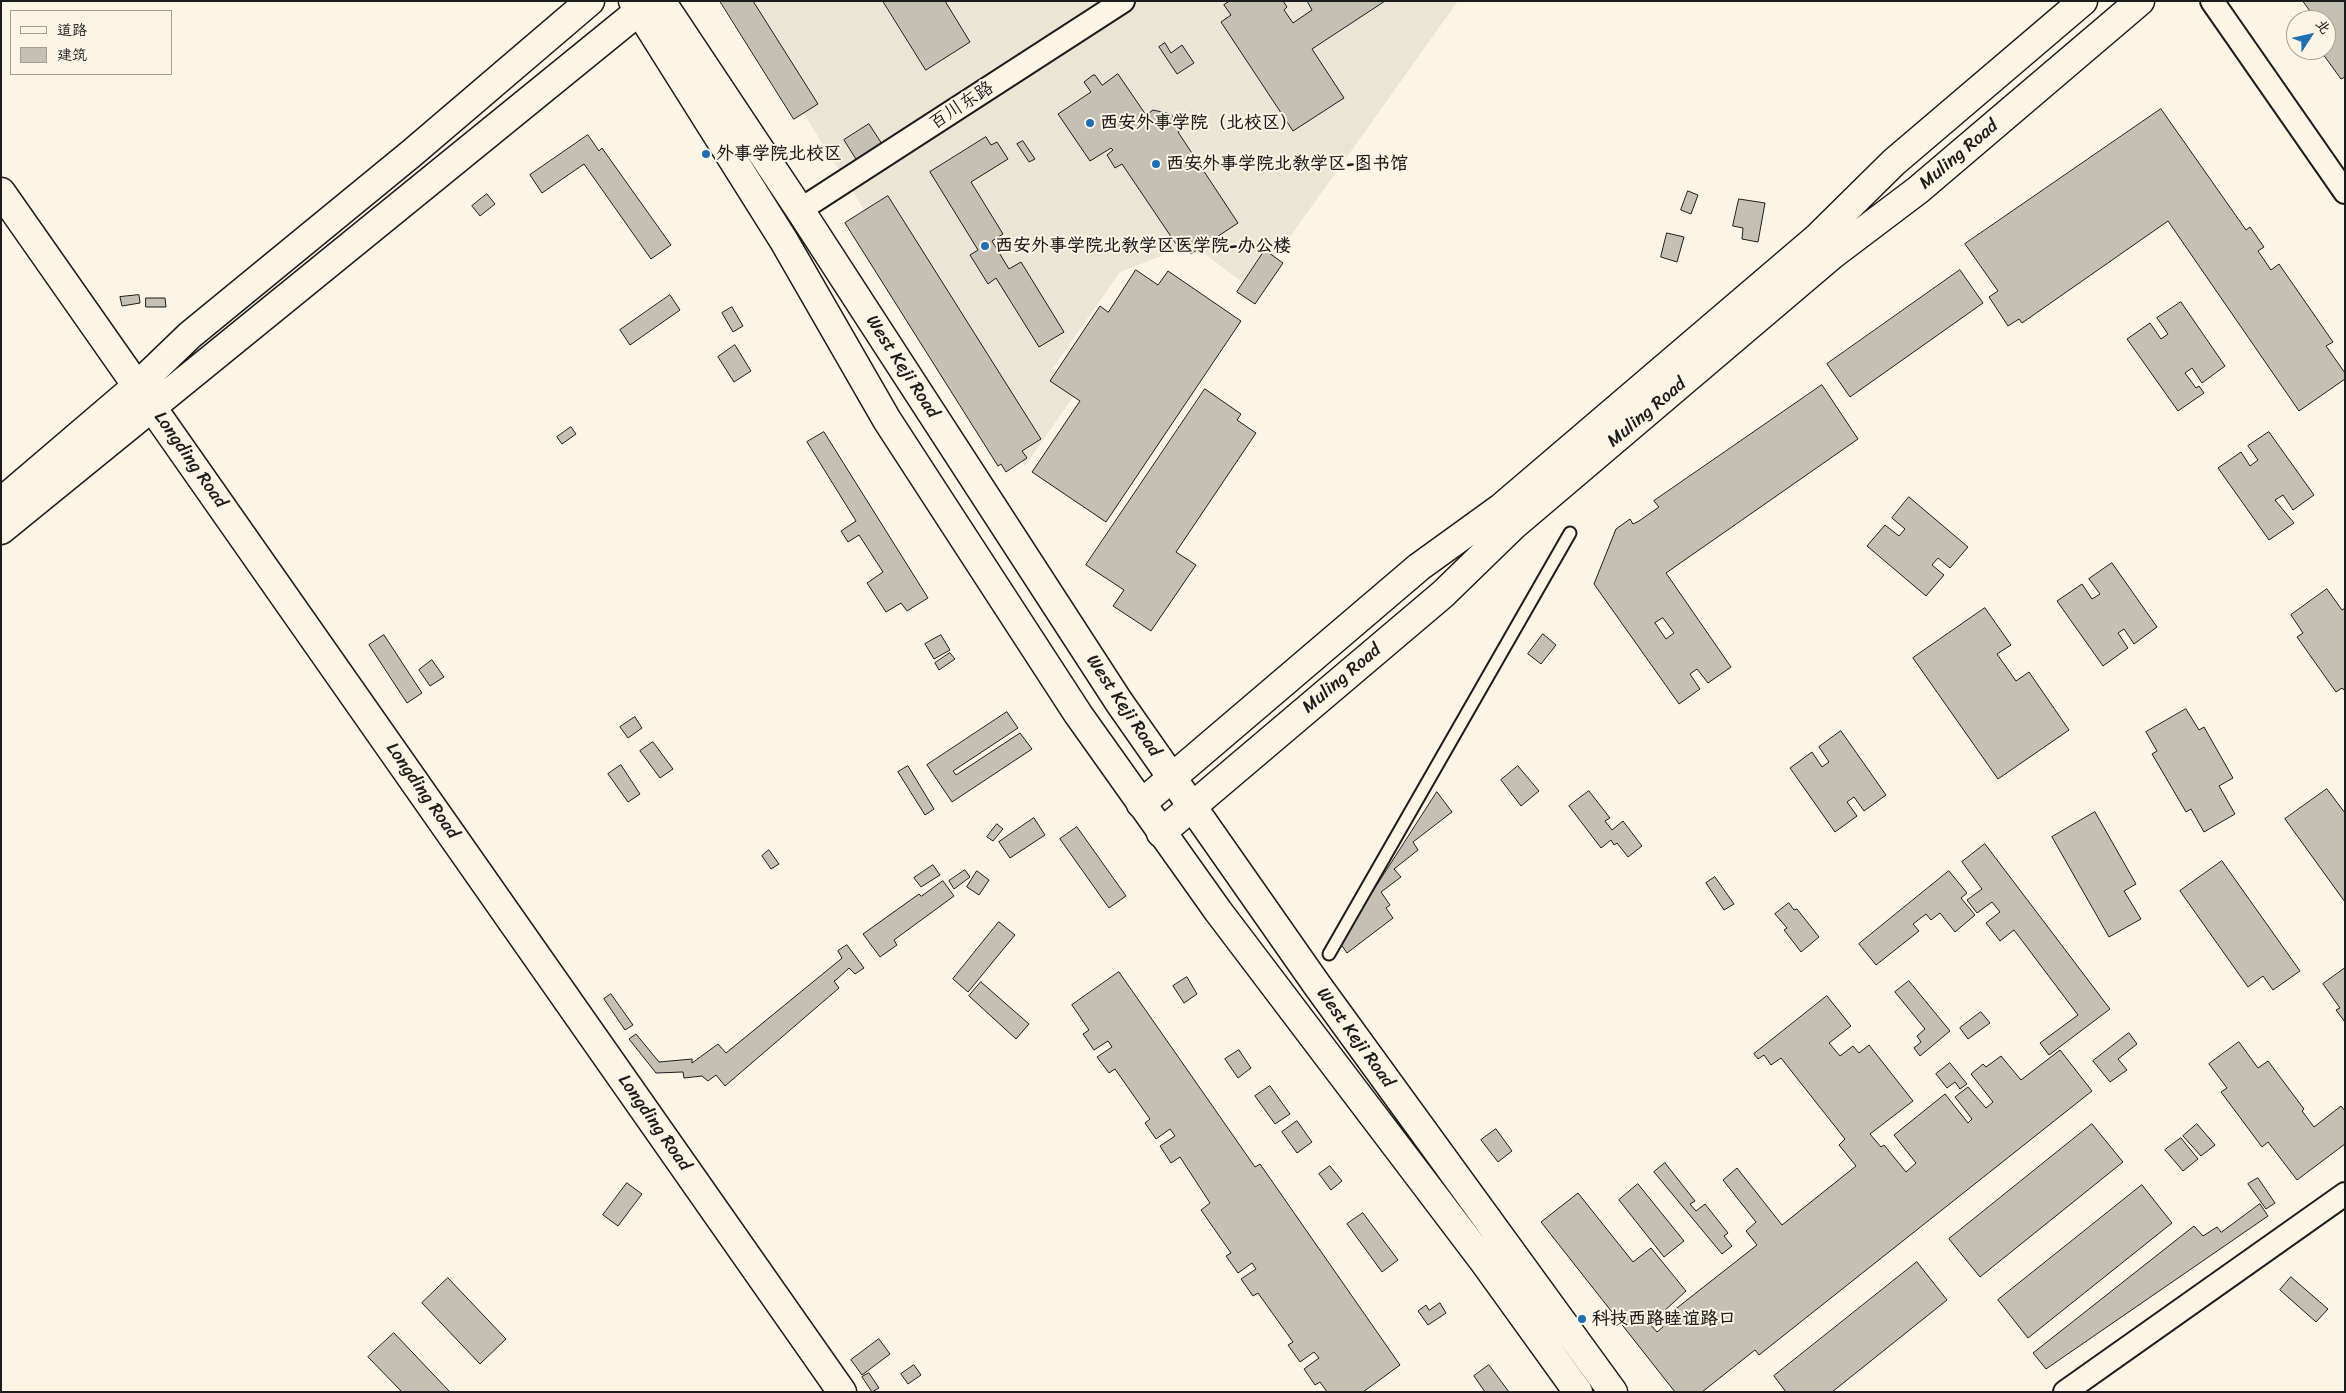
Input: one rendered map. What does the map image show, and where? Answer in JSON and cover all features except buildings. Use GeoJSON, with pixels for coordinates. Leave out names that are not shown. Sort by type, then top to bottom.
{"type":"FeatureCollection","features":[{"type":"Feature","properties":{"kind":"street"},"geometry":{"type":"LineString","coordinates":[[1,530],[146,396],[190,335],[404,159],[590,1]]}},
{"type":"Feature","properties":{"kind":"street","name":"百川东路"},"geometry":{"type":"LineString","coordinates":[[800,210],[1123,1]]}},
{"type":"Feature","properties":{"kind":"street","name":"Muling Road"},"geometry":{"type":"LineString","coordinates":[[1141,804],[1419,567],[1502,507],[1817,238],[1894,162],[2083,1]]}},
{"type":"Feature","properties":{"kind":"street","name":"Muling Road"},"geometry":{"type":"LineString","coordinates":[[1161,833],[1443,594],[1514,525],[1832,255],[1918,190],[2140,1]]}},
{"type":"Feature","properties":{"kind":"street"},"geometry":{"type":"LineString","coordinates":[[2212,1],[2345,192]]}},
{"type":"Feature","properties":{"kind":"street"},"geometry":{"type":"LineString","coordinates":[[2230,1],[2345,166]]}},
{"type":"Feature","properties":{"kind":"street"},"geometry":{"type":"LineString","coordinates":[[1,502],[146,396],[644,4]]}},
{"type":"Feature","properties":{"kind":"street","name":"West Keji Road"},"geometry":{"type":"LineString","coordinates":[[644,4],[800,210],[1119,702],[1317,985],[1613,1392]]}},
{"type":"Feature","properties":{"kind":"street","name":"West Keji Road"},"geometry":{"type":"LineString","coordinates":[[644,4],[887,420],[1078,714],[1161,833],[1485,1263],[1578,1392]]}},
{"type":"Feature","properties":{"kind":"street","name":"Longding Road"},"geometry":{"type":"LineString","coordinates":[[1,192],[146,396],[842,1392]]}},
{"type":"Feature","properties":{"kind":"street"},"geometry":{"type":"LineString","coordinates":[[2064,1392],[2345,1194]]}},
{"type":"Feature","properties":{"kind":"lane"},"geometry":{"type":"LineString","coordinates":[[1329,954],[1570,533]]}},
{"type":"Feature","properties":{"kind":"shaded area","name":"西安外事学院（北校区）"},"geometry":{"type":"Polygon","coordinates":[[[733,1],[1458,1],[1252,290],[1192,244],[1120,272],[1053,368],[1080,387],[1025,466],[733,1]]]}},
{"type":"Feature","properties":{"kind":"place","name":"西安外事学院（北校区）"},"geometry":{"type":"Point","coordinates":[1090,123]}},
{"type":"Feature","properties":{"kind":"place","name":"外事学院北校区"},"geometry":{"type":"Point","coordinates":[706,154]}},
{"type":"Feature","properties":{"kind":"place","name":"西安外事学院北教学区-图书馆"},"geometry":{"type":"Point","coordinates":[1156,164]}},
{"type":"Feature","properties":{"kind":"place","name":"西安外事学院北教学区医学院-办公楼"},"geometry":{"type":"Point","coordinates":[985,246]}},
{"type":"Feature","properties":{"kind":"place","name":"科技西路睦谊路口"},"geometry":{"type":"Point","coordinates":[1582,1319]}}]}
